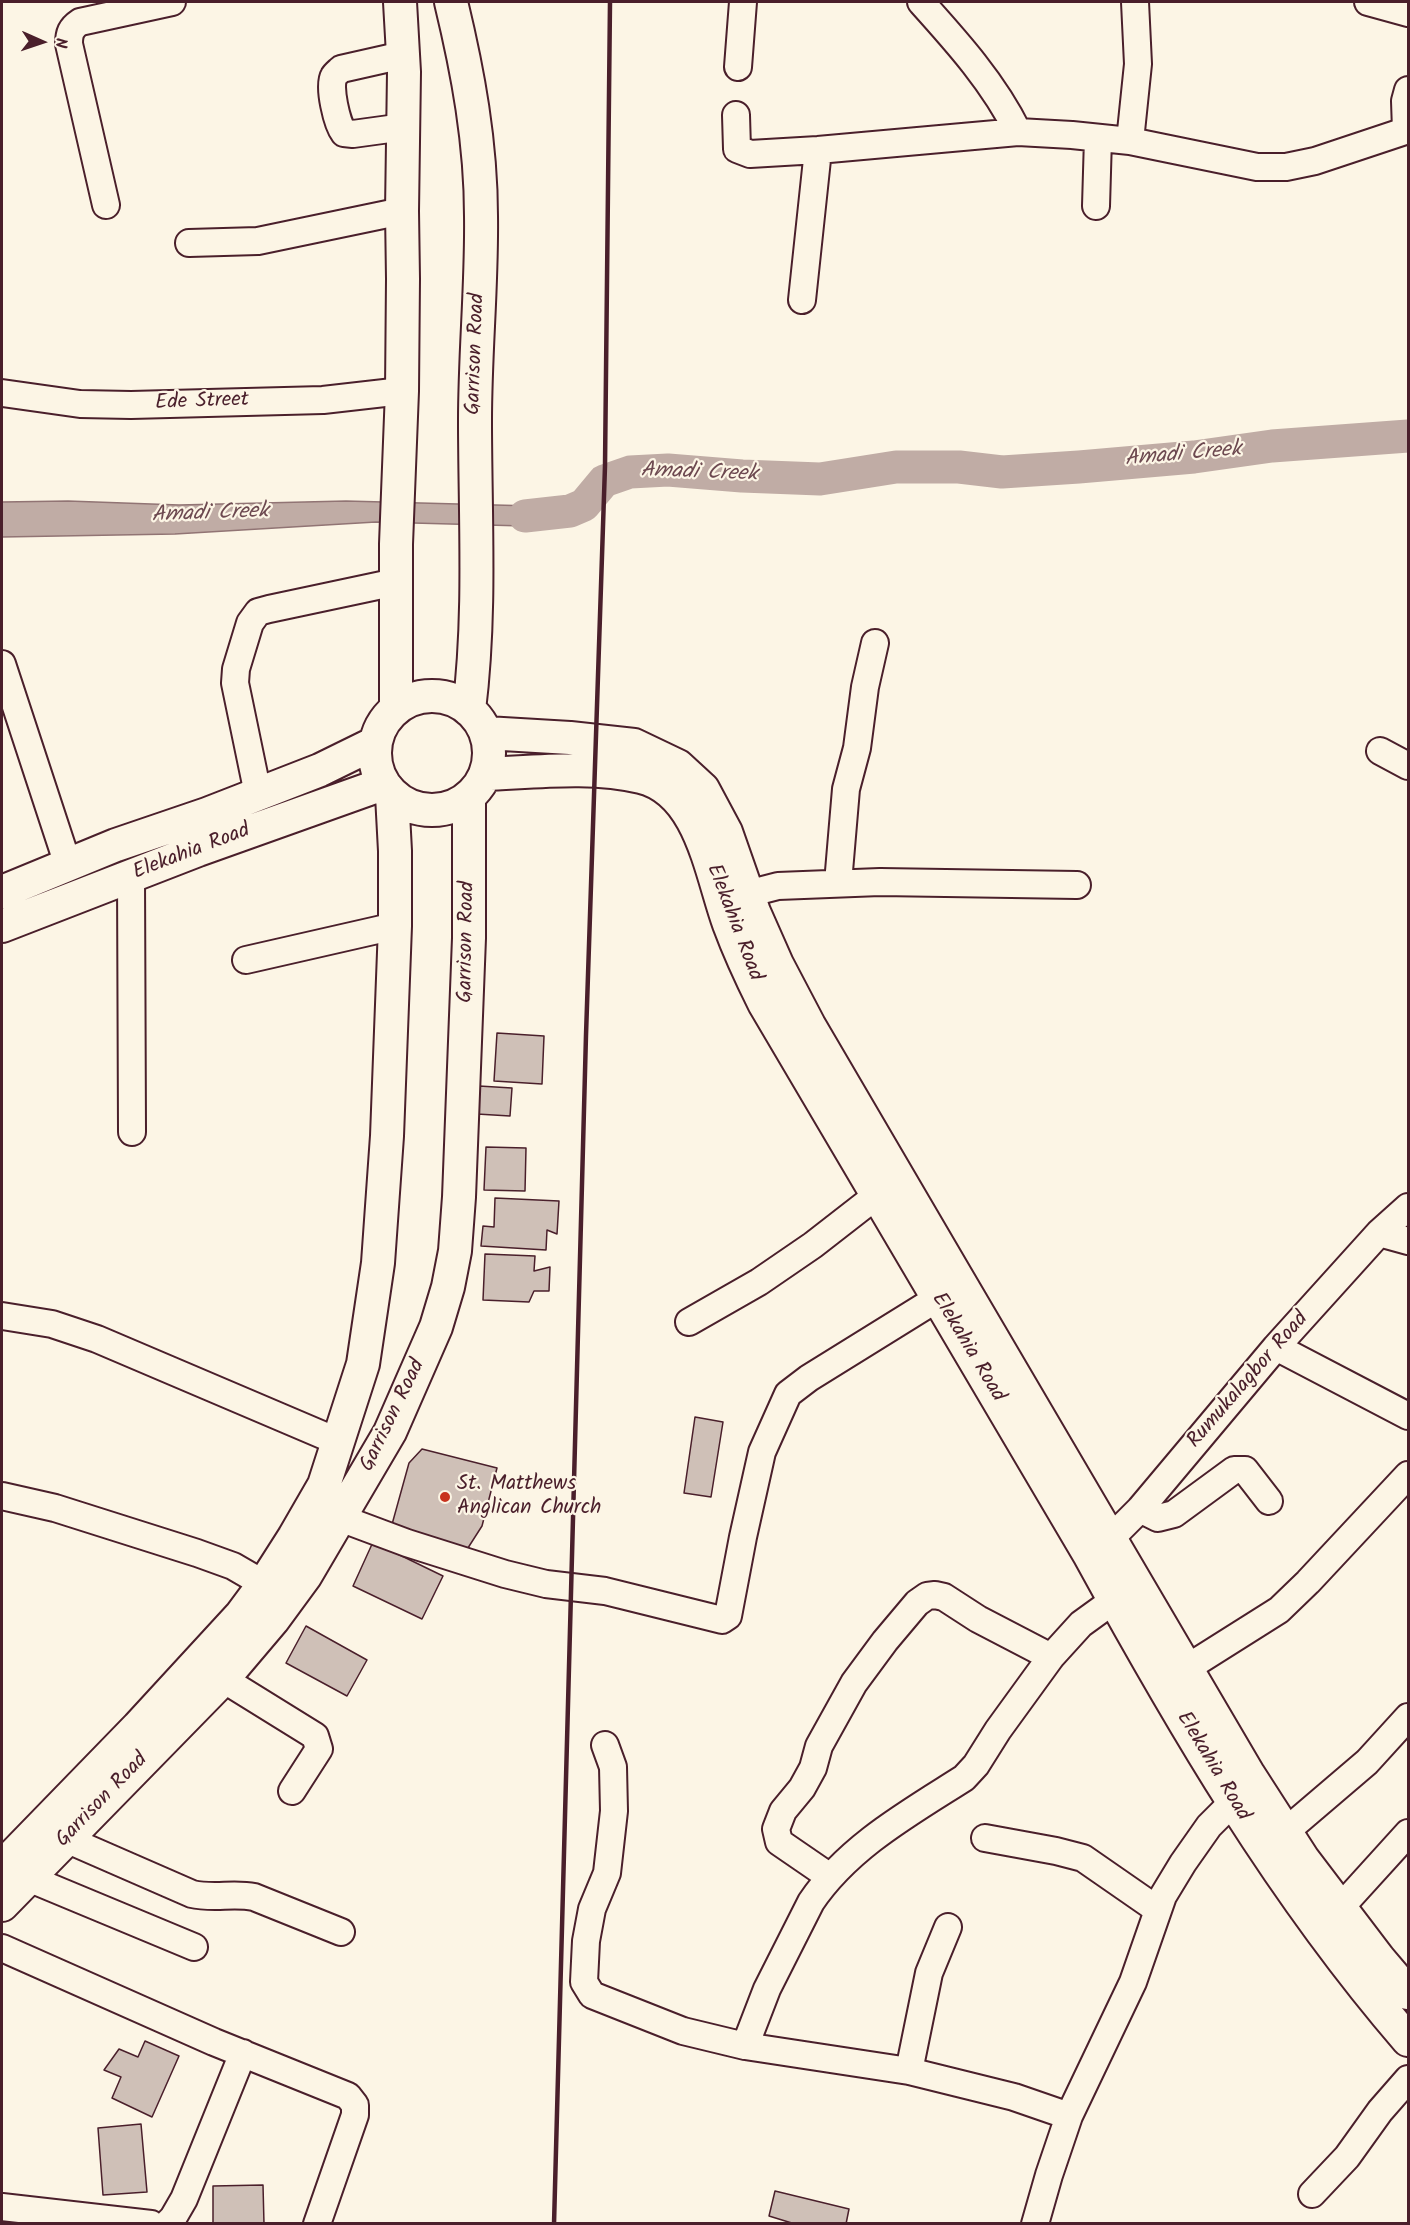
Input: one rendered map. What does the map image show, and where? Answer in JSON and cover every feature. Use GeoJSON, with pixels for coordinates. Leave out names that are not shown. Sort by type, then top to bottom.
{"type":"FeatureCollection","features":[{"type":"Feature","properties":{"kind":"main road"},"geometry":{"type":"LineString","coordinates":[[396,708],[396,544],[402,391],[404,127],[400,2]]}},
{"type":"Feature","properties":{"kind":"main road","name":"Garrison Road"},"geometry":{"type":"LineString","coordinates":[[451,2],[468,72],[477,139],[481,215],[475,417],[475,667],[478,721]]}},
{"type":"Feature","properties":{"kind":"main road"},"geometry":{"type":"LineString","coordinates":[[435,695],[454,699],[478,721],[489,746],[489,760],[477,785],[457,805],[430,811],[403,803],[388,789],[377,771],[375,743],[386,718],[396,708],[414,698],[435,695]]}},
{"type":"Feature","properties":{"kind":"main road","name":"Elekahia Road"},"geometry":{"type":"LineString","coordinates":[[478,721],[581,739],[634,745],[678,766],[693,778],[712,803],[726,832],[747,894],[777,964],[1126,1592],[1233,1802],[1251,1832],[1330,1944],[1408,2040]]}},
{"type":"Feature","properties":{"kind":"main road","name":"Elekahia Road"},"geometry":{"type":"LineString","coordinates":[[2,892],[116,845],[207,814],[320,770],[375,743]]}},
{"type":"Feature","properties":{"kind":"main road","name":"Elekahia Road"},"geometry":{"type":"LineString","coordinates":[[477,785],[613,772],[643,777],[662,786],[680,802],[696,825],[728,922],[742,958],[764,1003],[938,1298],[1100,1546]]}},
{"type":"Feature","properties":{"kind":"main road","name":"Garrison Road"},"geometry":{"type":"LineString","coordinates":[[15,1872],[66,1839],[223,1679],[273,1620],[299,1584],[390,1432],[436,1327],[448,1287],[459,1197],[477,785]]}},
{"type":"Feature","properties":{"kind":"main road","name":"Garrison Road"},"geometry":{"type":"LineString","coordinates":[[2,1905],[15,1872],[241,1615],[264,1584],[324,1485],[339,1442],[363,1364],[378,1263],[387,1136],[395,926],[395,850],[388,789]]}},
{"type":"Feature","properties":{"kind":"main road","name":"Elekahia Road"},"geometry":{"type":"LineString","coordinates":[[2,926],[285,818],[388,789]]}},
{"type":"Feature","properties":{"kind":"main road","name":"Elekahia Road"},"geometry":{"type":"LineString","coordinates":[[1126,1592],[1187,1668],[1249,1775],[1286,1832],[1340,1908],[1408,1993]]}},
{"type":"Feature","properties":{"kind":"street"},"geometry":{"type":"LineString","coordinates":[[106,205],[69,44],[69,34],[72,27],[80,22],[172,2]]}},
{"type":"Feature","properties":{"kind":"street"},"geometry":{"type":"LineString","coordinates":[[738,67],[743,2]]}},
{"type":"Feature","properties":{"kind":"street"},"geometry":{"type":"LineString","coordinates":[[921,2],[959,45],[1005,104],[1018,132]]}},
{"type":"Feature","properties":{"kind":"street"},"geometry":{"type":"LineString","coordinates":[[1130,141],[1138,64],[1136,2]]}},
{"type":"Feature","properties":{"kind":"street"},"geometry":{"type":"LineString","coordinates":[[1368,2],[1408,13]]}},
{"type":"Feature","properties":{"kind":"street"},"geometry":{"type":"LineString","coordinates":[[403,55],[341,69],[334,75],[332,85],[339,126],[344,133],[353,134],[404,127]]}},
{"type":"Feature","properties":{"kind":"street"},"geometry":{"type":"LineString","coordinates":[[736,115],[737,149],[750,154],[1018,132],[1130,141],[1257,167],[1286,166],[1315,161],[1408,130],[1405,101],[1408,90]]}},
{"type":"Feature","properties":{"kind":"street"},"geometry":{"type":"LineString","coordinates":[[1096,206],[1098,138]]}},
{"type":"Feature","properties":{"kind":"street"},"geometry":{"type":"LineString","coordinates":[[802,300],[818,150]]}},
{"type":"Feature","properties":{"kind":"street"},"geometry":{"type":"LineString","coordinates":[[189,243],[258,241],[402,211]]}},
{"type":"Feature","properties":{"kind":"street","name":"Ede Street"},"geometry":{"type":"LineString","coordinates":[[2,393],[80,404],[131,405],[324,400],[402,391]]}},
{"type":"Feature","properties":{"kind":"street"},"geometry":{"type":"LineString","coordinates":[[258,794],[235,683],[239,655],[250,622],[258,612],[396,582]]}},
{"type":"Feature","properties":{"kind":"street"},"geometry":{"type":"LineString","coordinates":[[838,883],[846,789],[857,748],[865,687],[875,643]]}},
{"type":"Feature","properties":{"kind":"street"},"geometry":{"type":"LineString","coordinates":[[2,664],[68,865]]}},
{"type":"Feature","properties":{"kind":"street"},"geometry":{"type":"LineString","coordinates":[[1380,751],[1408,766]]}},
{"type":"Feature","properties":{"kind":"street"},"geometry":{"type":"LineString","coordinates":[[131,876],[132,1132]]}},
{"type":"Feature","properties":{"kind":"street"},"geometry":{"type":"LineString","coordinates":[[747,894],[778,886],[838,883],[1077,885]]}},
{"type":"Feature","properties":{"kind":"street"},"geometry":{"type":"LineString","coordinates":[[246,960],[395,926]]}},
{"type":"Feature","properties":{"kind":"street"},"geometry":{"type":"LineString","coordinates":[[690,1322],[759,1282],[876,1196]]}},
{"type":"Feature","properties":{"kind":"street","name":"Rumukalagbor Road"},"geometry":{"type":"LineString","coordinates":[[1100,1546],[1140,1509],[1276,1347],[1379,1233],[1408,1207]]}},
{"type":"Feature","properties":{"kind":"street"},"geometry":{"type":"LineString","coordinates":[[1379,1233],[1408,1241]]}},
{"type":"Feature","properties":{"kind":"street"},"geometry":{"type":"LineString","coordinates":[[340,1518],[407,1543],[505,1574],[546,1584],[605,1591],[722,1620],[728,1616],[762,1452],[788,1394],[809,1378],[938,1298]]}},
{"type":"Feature","properties":{"kind":"street"},"geometry":{"type":"LineString","coordinates":[[2,1316],[52,1324],[97,1339],[339,1442]]}},
{"type":"Feature","properties":{"kind":"street"},"geometry":{"type":"LineString","coordinates":[[1276,1347],[1408,1416]]}},
{"type":"Feature","properties":{"kind":"street"},"geometry":{"type":"LineString","coordinates":[[1140,1509],[1158,1518],[1174,1514],[1234,1470],[1240,1469],[1245,1470],[1269,1501]]}},
{"type":"Feature","properties":{"kind":"street"},"geometry":{"type":"LineString","coordinates":[[1187,1668],[1279,1610],[1408,1475]]}},
{"type":"Feature","properties":{"kind":"street"},"geometry":{"type":"LineString","coordinates":[[2,1496],[55,1508],[197,1552],[233,1566],[264,1584]]}},
{"type":"Feature","properties":{"kind":"street"},"geometry":{"type":"LineString","coordinates":[[745,2046],[767,1989],[811,1902],[830,1877],[870,1841],[964,1778],[976,1765],[998,1730],[1051,1657],[1081,1624],[1126,1592]]}},
{"type":"Feature","properties":{"kind":"street"},"geometry":{"type":"LineString","coordinates":[[830,1877],[779,1842],[776,1829],[783,1811],[802,1788],[813,1768],[819,1746],[854,1683],[885,1641],[917,1604],[931,1595],[944,1597],[978,1619],[1051,1657]]}},
{"type":"Feature","properties":{"kind":"street"},"geometry":{"type":"LineString","coordinates":[[223,1679],[315,1736],[319,1749],[292,1791]]}},
{"type":"Feature","properties":{"kind":"street"},"geometry":{"type":"LineString","coordinates":[[1286,1832],[1367,1762],[1408,1717]]}},
{"type":"Feature","properties":{"kind":"street"},"geometry":{"type":"LineString","coordinates":[[605,1745],[613,1767],[613,1821],[607,1873],[592,1910],[586,1941],[583,1969],[586,1989],[592,1995],[683,2031],[745,2046],[909,2071],[1014,2097],[1069,2116]]}},
{"type":"Feature","properties":{"kind":"street"},"geometry":{"type":"LineString","coordinates":[[1035,2223],[1069,2116],[1133,1982],[1163,1896],[1209,1826],[1233,1802]]}},
{"type":"Feature","properties":{"kind":"street"},"geometry":{"type":"LineString","coordinates":[[1340,1908],[1408,1833]]}},
{"type":"Feature","properties":{"kind":"street"},"geometry":{"type":"LineString","coordinates":[[985,1838],[1083,1858],[1158,1910]]}},
{"type":"Feature","properties":{"kind":"street"},"geometry":{"type":"LineString","coordinates":[[66,1839],[192,1894],[205,1897],[242,1895],[254,1897],[341,1932]]}},
{"type":"Feature","properties":{"kind":"street"},"geometry":{"type":"LineString","coordinates":[[15,1872],[195,1947]]}},
{"type":"Feature","properties":{"kind":"street"},"geometry":{"type":"LineString","coordinates":[[909,2071],[929,1973],[948,1927]]}},
{"type":"Feature","properties":{"kind":"street"},"geometry":{"type":"LineString","coordinates":[[2,1948],[348,2096],[355,2105],[355,2115],[317,2223]]}},
{"type":"Feature","properties":{"kind":"street"},"geometry":{"type":"LineString","coordinates":[[167,2223],[173,2218],[184,2199],[243,2053]]}},
{"type":"Feature","properties":{"kind":"street"},"geometry":{"type":"LineString","coordinates":[[1312,2194],[1347,2157],[1380,2110],[1408,2079]]}},
{"type":"Feature","properties":{"kind":"street"},"geometry":{"type":"LineString","coordinates":[[6,2213],[151,2223]]}},
{"type":"Feature","properties":{"kind":"water"},"geometry":{"type":"Polygon","coordinates":[[[68,501],[179,505],[346,501],[570,507],[571,515],[524,526],[376,522],[175,534],[2,537],[2,502],[68,501]]]}},
{"type":"Feature","properties":{"kind":"building"},"geometry":{"type":"Polygon","coordinates":[[[497,1033],[544,1036],[542,1084],[494,1081],[497,1033]]]}},
{"type":"Feature","properties":{"kind":"building"},"geometry":{"type":"Polygon","coordinates":[[[479,1086],[512,1088],[510,1116],[477,1114],[479,1086]]]}},
{"type":"Feature","properties":{"kind":"building"},"geometry":{"type":"Polygon","coordinates":[[[486,1147],[526,1148],[525,1191],[484,1190],[486,1147]]]}},
{"type":"Feature","properties":{"kind":"building"},"geometry":{"type":"Polygon","coordinates":[[[495,1198],[559,1201],[557,1234],[547,1230],[546,1250],[481,1246],[483,1226],[494,1227],[495,1198]]]}},
{"type":"Feature","properties":{"kind":"building"},"geometry":{"type":"Polygon","coordinates":[[[485,1254],[535,1256],[534,1271],[550,1267],[549,1291],[534,1291],[529,1302],[483,1300],[485,1254]]]}},
{"type":"Feature","properties":{"kind":"building"},"geometry":{"type":"Polygon","coordinates":[[[695,1417],[723,1422],[711,1497],[684,1493],[695,1417]]]}},
{"type":"Feature","properties":{"kind":"building","name":"St. Matthews Anglican Church"},"geometry":{"type":"Polygon","coordinates":[[[422,1449],[497,1468],[482,1526],[466,1551],[391,1528],[409,1463],[422,1449]]]}},
{"type":"Feature","properties":{"kind":"building"},"geometry":{"type":"Polygon","coordinates":[[[373,1542],[443,1576],[422,1619],[353,1586],[373,1542]]]}},
{"type":"Feature","properties":{"kind":"building"},"geometry":{"type":"Polygon","coordinates":[[[306,1626],[367,1660],[347,1696],[286,1663],[306,1626]]]}},
{"type":"Feature","properties":{"kind":"building"},"geometry":{"type":"Polygon","coordinates":[[[145,2041],[179,2056],[152,2117],[112,2098],[121,2077],[104,2070],[119,2049],[138,2057],[145,2041]]]}},
{"type":"Feature","properties":{"kind":"building"},"geometry":{"type":"Polygon","coordinates":[[[141,2124],[147,2192],[103,2195],[98,2128],[141,2124]]]}},
{"type":"Feature","properties":{"kind":"building"},"geometry":{"type":"Polygon","coordinates":[[[263,2185],[264,2224],[213,2224],[213,2186],[263,2185]]]}},
{"type":"Feature","properties":{"kind":"building"},"geometry":{"type":"Polygon","coordinates":[[[775,2191],[849,2209],[846,2224],[795,2224],[769,2216],[775,2191]]]}},
{"type":"Feature","properties":{"kind":"waterway","name":"Amadi Creek"},"geometry":{"type":"LineString","coordinates":[[525,516],[570,511],[584,505],[604,481],[630,472],[668,470],[820,479],[896,467],[959,467],[1002,472],[1194,457],[1272,446],[1408,436]]}},
{"type":"Feature","properties":{"kind":"railway"},"geometry":{"type":"LineString","coordinates":[[554,2224],[586,1035],[605,466],[610,2]]}},
{"type":"Feature","properties":{"kind":"place","name":"St. Matthews Anglican Church"},"geometry":{"type":"Point","coordinates":[445,1497]}}]}
